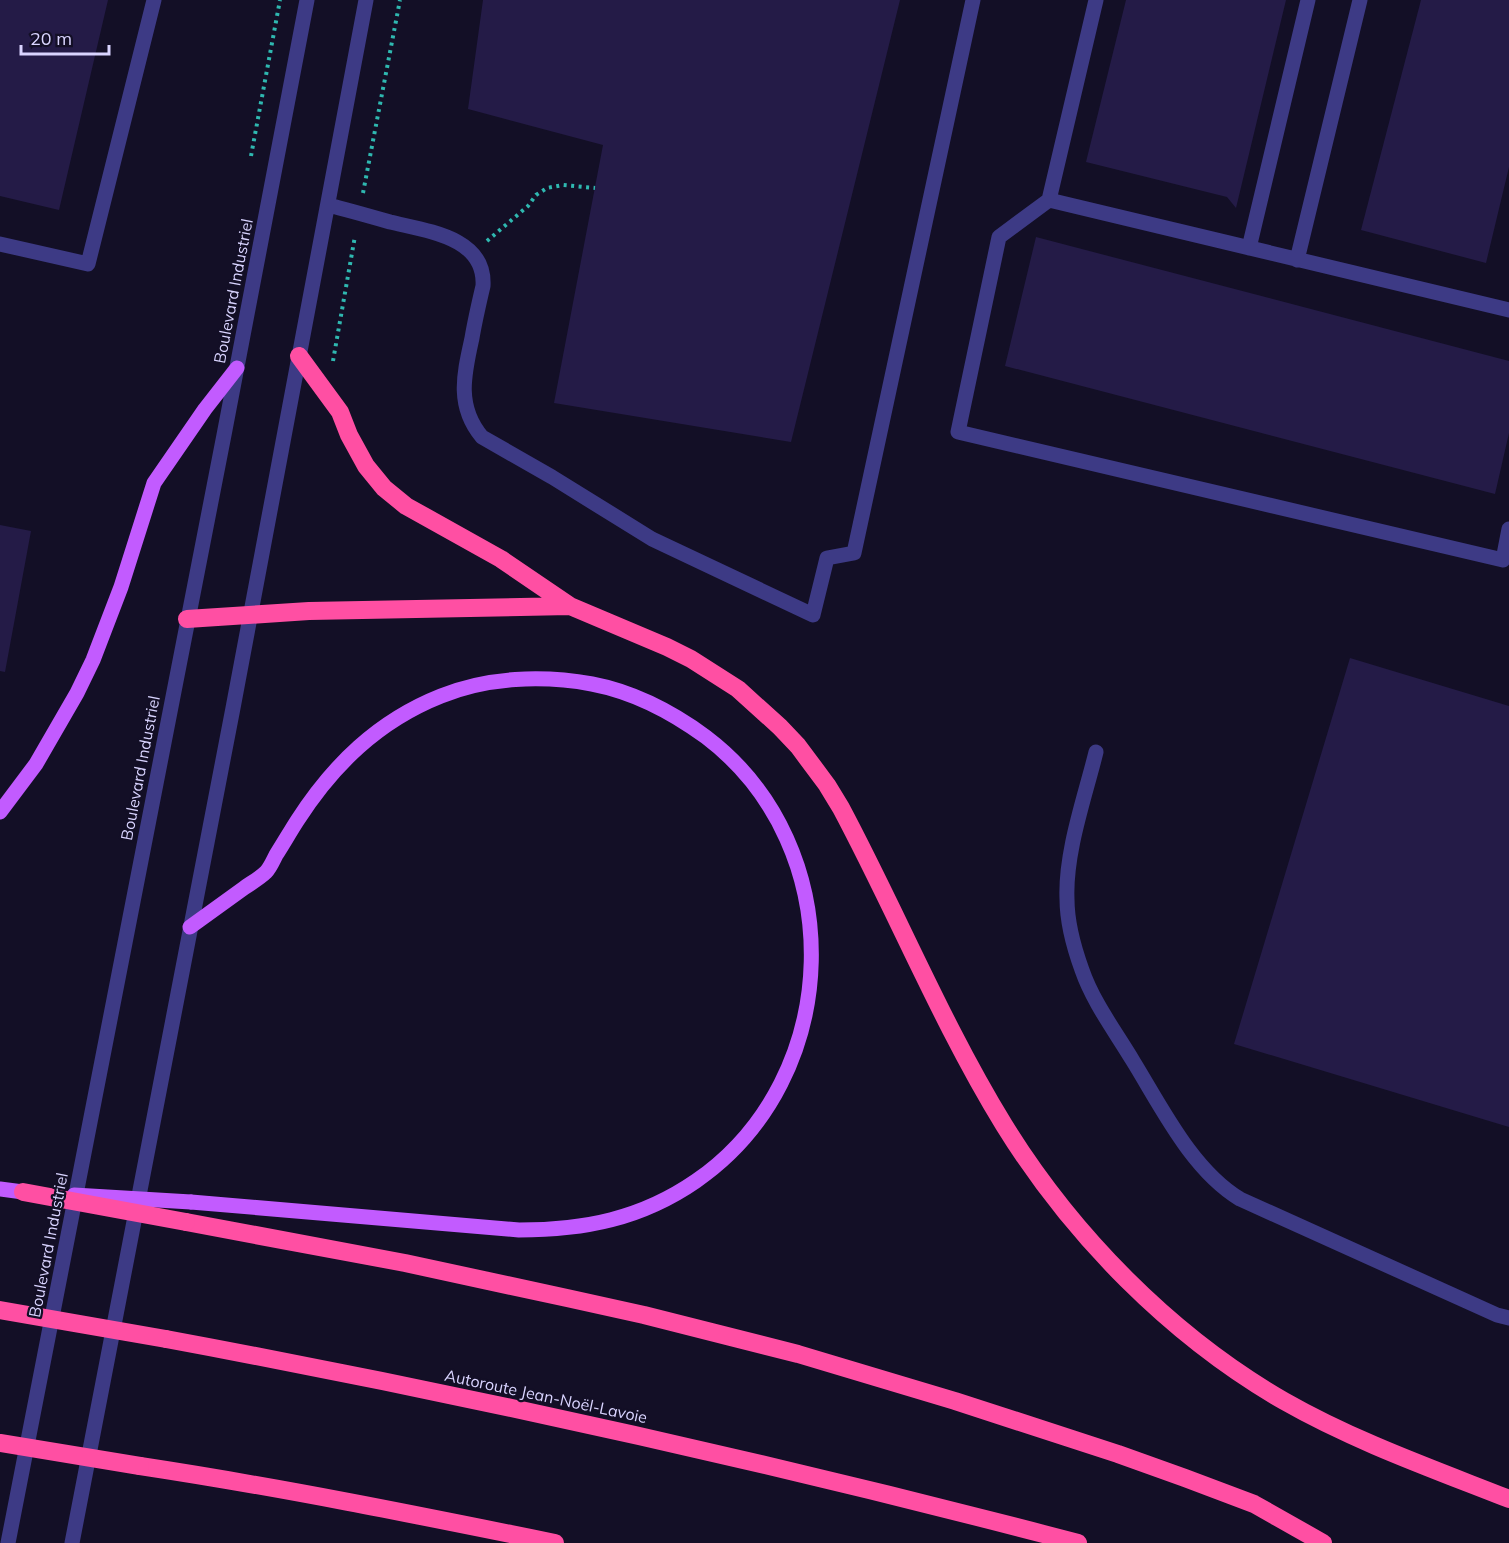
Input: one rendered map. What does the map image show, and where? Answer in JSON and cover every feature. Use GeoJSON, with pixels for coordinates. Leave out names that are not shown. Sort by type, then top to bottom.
{"type":"FeatureCollection","features":[{"type":"Feature","properties":{"kind":"highway"},"geometry":{"type":"LineString","coordinates":[[299,356],[340,412],[366,466],[384,488],[406,506],[501,559],[570,606],[668,647],[713,673],[738,689],[758,706],[798,746],[841,808],[945,1018],[1004,1124],[1055,1199],[1121,1274],[1197,1342],[1283,1400],[1401,1456],[1509,1498]]}},
{"type":"Feature","properties":{"kind":"highway"},"geometry":{"type":"LineString","coordinates":[[187,620],[309,611],[570,606]]}},
{"type":"Feature","properties":{"kind":"highway"},"geometry":{"type":"LineString","coordinates":[[24,1192],[405,1263],[655,1318],[819,1360],[1028,1424],[1185,1478],[1254,1504],[1323,1543]]}},
{"type":"Feature","properties":{"kind":"highway","name":"Autoroute Jean-Noël-Lavoie"},"geometry":{"type":"LineString","coordinates":[[0,1311],[290,1362],[631,1434],[864,1488],[1078,1543]]}},
{"type":"Feature","properties":{"kind":"highway"},"geometry":{"type":"LineString","coordinates":[[0,1443],[212,1477],[555,1543]]}},
{"type":"Feature","properties":{"kind":"main road"},"geometry":{"type":"LineString","coordinates":[[0,812],[36,764],[77,693],[93,660],[121,587],[154,483],[237,368]]}},
{"type":"Feature","properties":{"kind":"main road"},"geometry":{"type":"LineString","coordinates":[[0,1189],[191,1202],[519,1230],[548,1230],[602,1223],[652,1205],[697,1180],[741,1140],[773,1098],[796,1049],[810,990],[811,935],[802,880],[782,828],[752,782],[716,745],[673,715],[628,693],[605,687],[553,680],[483,683],[460,689],[419,706],[378,731],[349,755],[327,779],[296,822],[268,871],[190,927]]}},
{"type":"Feature","properties":{"kind":"street"},"geometry":{"type":"LineString","coordinates":[[0,244],[88,264],[154,0]]}},
{"type":"Feature","properties":{"kind":"street","name":"Boulevard Industriel"},"geometry":{"type":"LineString","coordinates":[[8,1543],[307,0]]}},
{"type":"Feature","properties":{"kind":"street"},"geometry":{"type":"LineString","coordinates":[[72,1543],[366,0]]}},
{"type":"Feature","properties":{"kind":"street"},"geometry":{"type":"LineString","coordinates":[[327,204],[451,237],[480,263],[483,280],[464,386],[465,402],[470,417],[482,437],[652,538],[813,615],[827,558],[854,552],[973,0]]}},
{"type":"Feature","properties":{"kind":"street"},"geometry":{"type":"LineString","coordinates":[[1096,0],[1049,200],[999,237],[958,432],[1503,560],[1509,529]]}},
{"type":"Feature","properties":{"kind":"street"},"geometry":{"type":"LineString","coordinates":[[1249,248],[1308,0]]}},
{"type":"Feature","properties":{"kind":"street"},"geometry":{"type":"LineString","coordinates":[[1297,260],[1360,0]]}},
{"type":"Feature","properties":{"kind":"street"},"geometry":{"type":"LineString","coordinates":[[1049,200],[1509,310]]}},
{"type":"Feature","properties":{"kind":"street"},"geometry":{"type":"LineString","coordinates":[[1096,752],[1071,851],[1067,877],[1067,900],[1075,946],[1082,971],[1097,1002],[1190,1151],[1214,1181],[1240,1199],[1497,1315],[1509,1318]]}},
{"type":"Feature","properties":{"kind":"path"},"geometry":{"type":"LineString","coordinates":[[268,67],[280,0]]}},
{"type":"Feature","properties":{"kind":"path"},"geometry":{"type":"LineString","coordinates":[[344,293],[400,0]]}},
{"type":"Feature","properties":{"kind":"path"},"geometry":{"type":"LineString","coordinates":[[472,254],[528,206],[536,195],[548,188],[563,184],[595,188]]}},
{"type":"Feature","properties":{"kind":"building"},"geometry":{"type":"Polygon","coordinates":[[[0,0],[108,0],[59,210],[0,196],[0,0]]]}},
{"type":"Feature","properties":{"kind":"building"},"geometry":{"type":"Polygon","coordinates":[[[483,0],[900,0],[791,442],[554,403],[603,145],[468,109],[483,0]]]}},
{"type":"Feature","properties":{"kind":"building"},"geometry":{"type":"Polygon","coordinates":[[[1126,0],[1286,0],[1236,208],[1227,197],[1086,162],[1126,0]]]}},
{"type":"Feature","properties":{"kind":"building"},"geometry":{"type":"Polygon","coordinates":[[[1421,0],[1509,0],[1509,167],[1486,263],[1361,230],[1421,0]]]}},
{"type":"Feature","properties":{"kind":"building"},"geometry":{"type":"Polygon","coordinates":[[[1036,237],[1509,361],[1509,433],[1495,494],[1005,366],[1036,237]]]}},
{"type":"Feature","properties":{"kind":"building"},"geometry":{"type":"Polygon","coordinates":[[[0,525],[31,531],[5,672],[0,671],[0,525]]]}},
{"type":"Feature","properties":{"kind":"building"},"geometry":{"type":"Polygon","coordinates":[[[1350,658],[1509,706],[1509,1127],[1234,1044],[1350,658]]]}}]}
